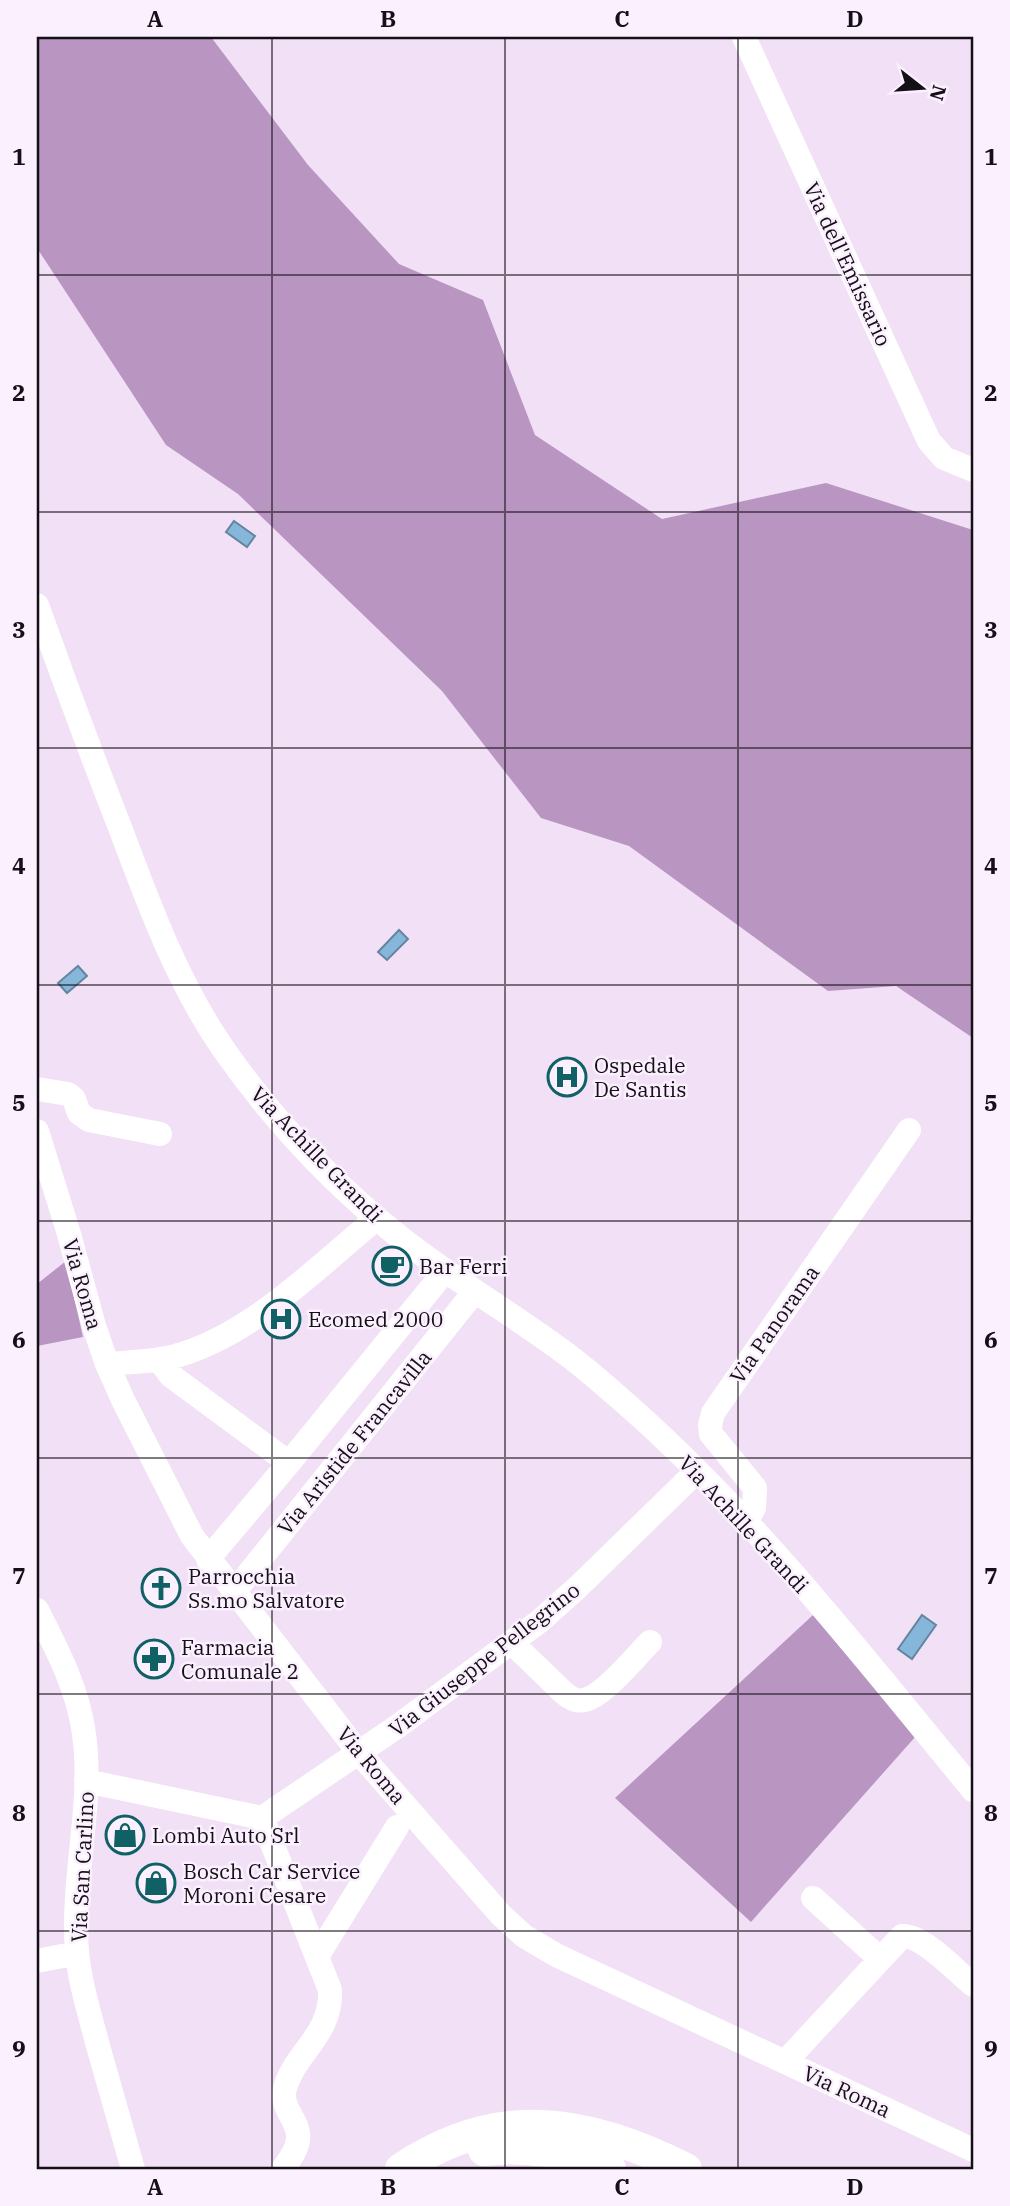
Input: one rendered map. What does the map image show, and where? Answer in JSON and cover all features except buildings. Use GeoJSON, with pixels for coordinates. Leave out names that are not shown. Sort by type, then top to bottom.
{"type":"FeatureCollection","features":[{"type":"Feature","properties":{"kind":"main road"},"geometry":{"type":"LineString","coordinates":[[401,2169],[422,2156],[479,2133],[541,2125],[570,2127],[615,2138],[686,2169]]}},
{"type":"Feature","properties":{"kind":"main road"},"geometry":{"type":"LineString","coordinates":[[430,2169],[473,2151],[522,2148],[565,2153],[610,2169]]}},
{"type":"Feature","properties":{"kind":"street","name":"Via dell'Emissario"},"geometry":{"type":"LineString","coordinates":[[744,37],[929,441],[944,458],[973,470]]}},
{"type":"Feature","properties":{"kind":"street","name":"Via Achille Grandi"},"geometry":{"type":"LineString","coordinates":[[37,605],[152,912],[195,1004],[229,1057],[271,1110],[332,1176],[377,1218],[445,1271],[564,1352],[649,1424],[697,1471],[831,1618],[973,1790]]}},
{"type":"Feature","properties":{"kind":"street"},"geometry":{"type":"LineString","coordinates":[[37,1089],[68,1094],[74,1099],[79,1113],[89,1120],[160,1134]]}},
{"type":"Feature","properties":{"kind":"street","name":"Via Panorama"},"geometry":{"type":"LineString","coordinates":[[746,1522],[754,1508],[755,1488],[711,1434],[713,1413],[909,1130]]}},
{"type":"Feature","properties":{"kind":"street","name":"Via Roma"},"geometry":{"type":"LineString","coordinates":[[37,1131],[107,1364],[122,1400],[186,1525],[208,1559],[359,1753],[498,1911],[524,1936],[556,1955],[973,2150]]}},
{"type":"Feature","properties":{"kind":"street"},"geometry":{"type":"LineString","coordinates":[[107,1364],[159,1360],[199,1348],[266,1309],[377,1218]]}},
{"type":"Feature","properties":{"kind":"street","name":"Via Aristide Francavilla"},"geometry":{"type":"LineString","coordinates":[[208,1559],[445,1271]]}},
{"type":"Feature","properties":{"kind":"street","name":"Via Aristide Francavilla"},"geometry":{"type":"LineString","coordinates":[[234,1592],[475,1291]]}},
{"type":"Feature","properties":{"kind":"street"},"geometry":{"type":"LineString","coordinates":[[159,1360],[170,1375],[289,1463]]}},
{"type":"Feature","properties":{"kind":"street","name":"Via Giuseppe Pellegrino"},"geometry":{"type":"LineString","coordinates":[[262,1818],[359,1753],[512,1643],[566,1599],[697,1471]]}},
{"type":"Feature","properties":{"kind":"street","name":"Via San Carlino"},"geometry":{"type":"LineString","coordinates":[[37,1609],[59,1653],[78,1702],[84,1734],[86,1781],[76,1901],[77,1953],[86,2003],[133,2169]]}},
{"type":"Feature","properties":{"kind":"street"},"geometry":{"type":"LineString","coordinates":[[512,1643],[566,1696],[582,1701],[599,1693],[650,1642]]}},
{"type":"Feature","properties":{"kind":"street"},"geometry":{"type":"LineString","coordinates":[[86,1781],[262,1818],[318,1955],[331,1997],[328,2013],[319,2032],[284,2089],[286,2110],[299,2136],[283,2169]]}},
{"type":"Feature","properties":{"kind":"street"},"geometry":{"type":"LineString","coordinates":[[318,1955],[397,1827]]}},
{"type":"Feature","properties":{"kind":"street"},"geometry":{"type":"LineString","coordinates":[[813,1898],[879,1958]]}},
{"type":"Feature","properties":{"kind":"street"},"geometry":{"type":"LineString","coordinates":[[785,2062],[899,1938],[908,1935],[922,1942],[973,1985]]}},
{"type":"Feature","properties":{"kind":"street"},"geometry":{"type":"LineString","coordinates":[[37,1961],[77,1953]]}},
{"type":"Feature","properties":{"kind":"shaded area"},"geometry":{"type":"Polygon","coordinates":[[[37,37],[211,37],[308,165],[399,264],[483,300],[535,435],[662,519],[826,483],[973,530],[973,1038],[896,986],[828,991],[629,846],[541,818],[442,691],[238,494],[166,445],[37,248],[37,37]]]}},
{"type":"Feature","properties":{"kind":"shaded area"},"geometry":{"type":"Polygon","coordinates":[[[66,1261],[83,1337],[37,1346],[37,1284],[66,1261]]]}},
{"type":"Feature","properties":{"kind":"shaded area"},"geometry":{"type":"Polygon","coordinates":[[[813,1615],[916,1736],[751,1922],[615,1798],[813,1615]]]}},
{"type":"Feature","properties":{"kind":"water"},"geometry":{"type":"Polygon","coordinates":[[[234,521],[255,536],[247,547],[226,532],[234,521]]]}},
{"type":"Feature","properties":{"kind":"water"},"geometry":{"type":"Polygon","coordinates":[[[399,930],[408,939],[387,960],[378,952],[399,930]]]}},
{"type":"Feature","properties":{"kind":"water"},"geometry":{"type":"Polygon","coordinates":[[[78,966],[87,976],[67,993],[58,983],[78,966]]]}},
{"type":"Feature","properties":{"kind":"water"},"geometry":{"type":"Polygon","coordinates":[[[922,1615],[936,1625],[912,1659],[898,1649],[922,1615]]]}},
{"type":"Feature","properties":{"kind":"place","name":"Ospedale De Santis"},"geometry":{"type":"Point","coordinates":[567,1077]}},
{"type":"Feature","properties":{"kind":"place","name":"Bar Ferri"},"geometry":{"type":"Point","coordinates":[392,1266]}},
{"type":"Feature","properties":{"kind":"place","name":"Ecomed 2000"},"geometry":{"type":"Point","coordinates":[281,1319]}},
{"type":"Feature","properties":{"kind":"place","name":"Parrocchia Ss.mo Salvatore"},"geometry":{"type":"Point","coordinates":[161,1588]}},
{"type":"Feature","properties":{"kind":"place","name":"Farmacia Comunale 2"},"geometry":{"type":"Point","coordinates":[154,1659]}},
{"type":"Feature","properties":{"kind":"place","name":"Lombi Auto Srl"},"geometry":{"type":"Point","coordinates":[125,1835]}},
{"type":"Feature","properties":{"kind":"place","name":"Bosch Car Service Moroni Cesare"},"geometry":{"type":"Point","coordinates":[156,1883]}}]}
